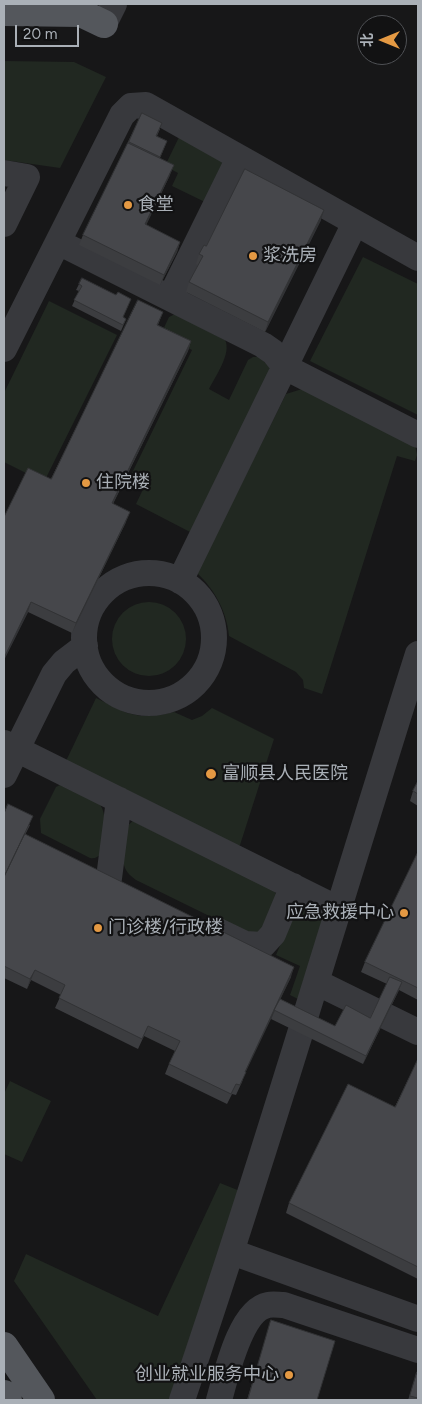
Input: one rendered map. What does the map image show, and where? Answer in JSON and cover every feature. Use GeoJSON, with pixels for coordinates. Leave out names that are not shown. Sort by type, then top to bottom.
{"type":"FeatureCollection","features":[{"type":"Feature","properties":{"kind":"main road"},"geometry":{"type":"LineString","coordinates":[[4,12],[109,14]]}},
{"type":"Feature","properties":{"kind":"main road"},"geometry":{"type":"LineString","coordinates":[[4,29],[83,29],[109,14]]}},
{"type":"Feature","properties":{"kind":"main road"},"geometry":{"type":"LineString","coordinates":[[4,1346],[41,1400]]}},
{"type":"Feature","properties":{"kind":"main road"},"geometry":{"type":"LineString","coordinates":[[4,1394],[8,1400]]}},
{"type":"Feature","properties":{"kind":"lane"},"geometry":{"type":"LineString","coordinates":[[4,349],[122,116],[131,106],[146,105],[418,258]]}},
{"type":"Feature","properties":{"kind":"lane"},"geometry":{"type":"LineString","coordinates":[[170,298],[239,158]]}},
{"type":"Feature","properties":{"kind":"lane"},"geometry":{"type":"LineString","coordinates":[[4,173],[27,177],[4,224]]}},
{"type":"Feature","properties":{"kind":"lane"},"geometry":{"type":"LineString","coordinates":[[180,581],[355,223]]}},
{"type":"Feature","properties":{"kind":"lane"},"geometry":{"type":"LineString","coordinates":[[58,242],[263,345],[273,352],[285,367],[418,435]]}},
{"type":"Feature","properties":{"kind":"lane"},"geometry":{"type":"LineString","coordinates":[[142,573],[157,573],[171,577],[196,592],[205,604],[211,617],[214,631],[214,646],[211,660],[205,673],[196,685],[184,694],[164,702],[142,704],[115,694],[94,673],[88,660],[85,646],[85,631],[88,617],[94,604],[115,583],[142,573]]}},
{"type":"Feature","properties":{"kind":"lane"},"geometry":{"type":"LineString","coordinates":[[4,775],[10,746],[54,674],[64,662],[85,646]]}},
{"type":"Feature","properties":{"kind":"lane"},"geometry":{"type":"LineString","coordinates":[[182,1400],[232,1252],[418,654]]}},
{"type":"Feature","properties":{"kind":"lane"},"geometry":{"type":"LineString","coordinates":[[10,746],[338,909]]}},
{"type":"Feature","properties":{"kind":"lane"},"geometry":{"type":"LineString","coordinates":[[108,878],[119,800]]}},
{"type":"Feature","properties":{"kind":"lane"},"geometry":{"type":"LineString","coordinates":[[84,866],[134,890]]}},
{"type":"Feature","properties":{"kind":"lane"},"geometry":{"type":"LineString","coordinates":[[194,919],[246,944],[263,945],[273,934],[293,886]]}},
{"type":"Feature","properties":{"kind":"lane"},"geometry":{"type":"LineString","coordinates":[[316,982],[418,1032]]}},
{"type":"Feature","properties":{"kind":"lane"},"geometry":{"type":"LineString","coordinates":[[232,1252],[418,1319]]}},
{"type":"Feature","properties":{"kind":"lane"},"geometry":{"type":"LineString","coordinates":[[219,1400],[236,1345],[246,1322],[256,1311],[266,1305],[284,1305],[418,1350]]}},
{"type":"Feature","properties":{"kind":"shaded area"},"geometry":{"type":"Polygon","coordinates":[[[4,61],[74,62],[106,77],[60,168],[4,160],[4,61]]]}},
{"type":"Feature","properties":{"kind":"shaded area"},"geometry":{"type":"Polygon","coordinates":[[[180,135],[224,162],[207,203],[172,186],[178,173],[165,166],[180,135]]]}},
{"type":"Feature","properties":{"kind":"shaded area"},"geometry":{"type":"Polygon","coordinates":[[[363,257],[418,284],[418,415],[310,361],[363,257]]]}},
{"type":"Feature","properties":{"kind":"shaded area"},"geometry":{"type":"Polygon","coordinates":[[[49,301],[117,335],[44,482],[4,462],[4,393],[49,301]]]}},
{"type":"Feature","properties":{"kind":"shaded area"},"geometry":{"type":"Polygon","coordinates":[[[175,314],[225,340],[227,345],[225,358],[209,389],[229,400],[248,360],[253,357],[260,357],[269,367],[270,376],[192,533],[136,504],[147,481],[132,473],[192,350],[161,334],[169,317],[175,314]]]}},
{"type":"Feature","properties":{"kind":"shaded area"},"geometry":{"type":"Polygon","coordinates":[[[302,389],[415,445],[417,455],[415,461],[397,456],[322,694],[304,688],[303,680],[296,672],[229,636],[226,618],[215,594],[197,573],[286,394],[302,389]]]}},
{"type":"Feature","properties":{"kind":"shaded area"},"geometry":{"type":"Polygon","coordinates":[[[149,602],[163,605],[175,613],[183,625],[186,639],[183,653],[175,665],[163,673],[149,676],[135,673],[123,665],[115,653],[112,639],[115,625],[123,613],[135,605],[149,602]]]}},
{"type":"Feature","properties":{"kind":"shaded area"},"geometry":{"type":"Polygon","coordinates":[[[96,698],[127,713],[141,716],[174,712],[192,720],[202,716],[212,708],[274,739],[240,845],[237,847],[66,761],[96,698]]]}},
{"type":"Feature","properties":{"kind":"shaded area"},"geometry":{"type":"Polygon","coordinates":[[[60,785],[99,803],[102,808],[105,827],[102,853],[96,857],[90,858],[41,833],[40,819],[56,787],[60,785]]]}},
{"type":"Feature","properties":{"kind":"shaded area"},"geometry":{"type":"Polygon","coordinates":[[[133,821],[274,890],[277,896],[263,932],[250,936],[132,877],[125,868],[123,850],[127,829],[133,821]]]}},
{"type":"Feature","properties":{"kind":"shaded area"},"geometry":{"type":"Polygon","coordinates":[[[304,906],[320,914],[323,922],[302,1001],[290,995],[300,966],[276,955],[294,913],[304,906]]]}},
{"type":"Feature","properties":{"kind":"shaded area"},"geometry":{"type":"Polygon","coordinates":[[[10,1081],[51,1101],[22,1162],[4,1154],[4,1094],[10,1081]]]}},
{"type":"Feature","properties":{"kind":"shaded area"},"geometry":{"type":"Polygon","coordinates":[[[220,1183],[240,1191],[173,1400],[97,1400],[14,1281],[26,1254],[158,1316],[220,1183]]]}},
{"type":"Feature","properties":{"kind":"building"},"geometry":{"type":"Polygon","coordinates":[[[142,113],[162,123],[156,136],[167,141],[160,157],[129,142],[142,113]]]}},
{"type":"Feature","properties":{"kind":"building","name":"食堂"},"geometry":{"type":"Polygon","coordinates":[[[128,143],[174,165],[145,224],[180,242],[164,275],[83,235],[128,143]]]}},
{"type":"Feature","properties":{"kind":"building","name":"浆洗房"},"geometry":{"type":"Polygon","coordinates":[[[245,169],[324,210],[268,322],[189,282],[203,256],[199,254],[204,245],[206,246],[245,169]]]}},
{"type":"Feature","properties":{"kind":"building"},"geometry":{"type":"Polygon","coordinates":[[[82,278],[116,295],[118,292],[131,299],[123,317],[126,319],[123,325],[74,300],[82,286],[79,284],[82,278]]]}},
{"type":"Feature","properties":{"kind":"building","name":"住院楼"},"geometry":{"type":"Polygon","coordinates":[[[138,300],[163,312],[157,325],[191,341],[112,503],[130,512],[76,623],[31,602],[4,658],[4,517],[28,468],[51,479],[138,300]]]}},
{"type":"Feature","properties":{"kind":"building"},"geometry":{"type":"Polygon","coordinates":[[[418,781],[418,794],[413,791],[418,781]]]}},
{"type":"Feature","properties":{"kind":"building"},"geometry":{"type":"Polygon","coordinates":[[[8,804],[33,816],[4,877],[4,814],[8,804]]]}},
{"type":"Feature","properties":{"kind":"building","name":"门诊楼/行政楼"},"geometry":{"type":"Polygon","coordinates":[[[25,834],[294,967],[240,1085],[236,1084],[231,1094],[169,1064],[180,1041],[148,1026],[142,1039],[59,998],[65,985],[35,970],[30,979],[4,966],[4,877],[25,834]]]}},
{"type":"Feature","properties":{"kind":"building","name":"应急救援中心"},"geometry":{"type":"Polygon","coordinates":[[[418,852],[418,988],[365,962],[418,852]]]}},
{"type":"Feature","properties":{"kind":"building"},"geometry":{"type":"Polygon","coordinates":[[[390,977],[402,982],[366,1056],[274,1010],[280,999],[335,1026],[346,1005],[370,1018],[390,977]]]}},
{"type":"Feature","properties":{"kind":"building"},"geometry":{"type":"Polygon","coordinates":[[[418,1059],[418,1267],[289,1203],[348,1084],[395,1107],[418,1059]]]}},
{"type":"Feature","properties":{"kind":"building","name":"创业就业服务中心"},"geometry":{"type":"Polygon","coordinates":[[[271,1320],[335,1341],[317,1400],[248,1400],[271,1320]]]}},
{"type":"Feature","properties":{"kind":"building"},"geometry":{"type":"Polygon","coordinates":[[[418,1372],[418,1398],[410,1396],[418,1372]]]}},
{"type":"Feature","properties":{"kind":"place","name":"食堂"},"geometry":{"type":"Point","coordinates":[128,205]}},
{"type":"Feature","properties":{"kind":"place","name":"浆洗房"},"geometry":{"type":"Point","coordinates":[253,256]}},
{"type":"Feature","properties":{"kind":"place","name":"住院楼"},"geometry":{"type":"Point","coordinates":[86,483]}},
{"type":"Feature","properties":{"kind":"place","name":"富顺县人民医院"},"geometry":{"type":"Point","coordinates":[211,774]}},
{"type":"Feature","properties":{"kind":"place","name":"应急救援中心"},"geometry":{"type":"Point","coordinates":[404,913]}},
{"type":"Feature","properties":{"kind":"place","name":"门诊楼/行政楼"},"geometry":{"type":"Point","coordinates":[98,928]}},
{"type":"Feature","properties":{"kind":"place","name":"创业就业服务中心"},"geometry":{"type":"Point","coordinates":[289,1375]}}]}
